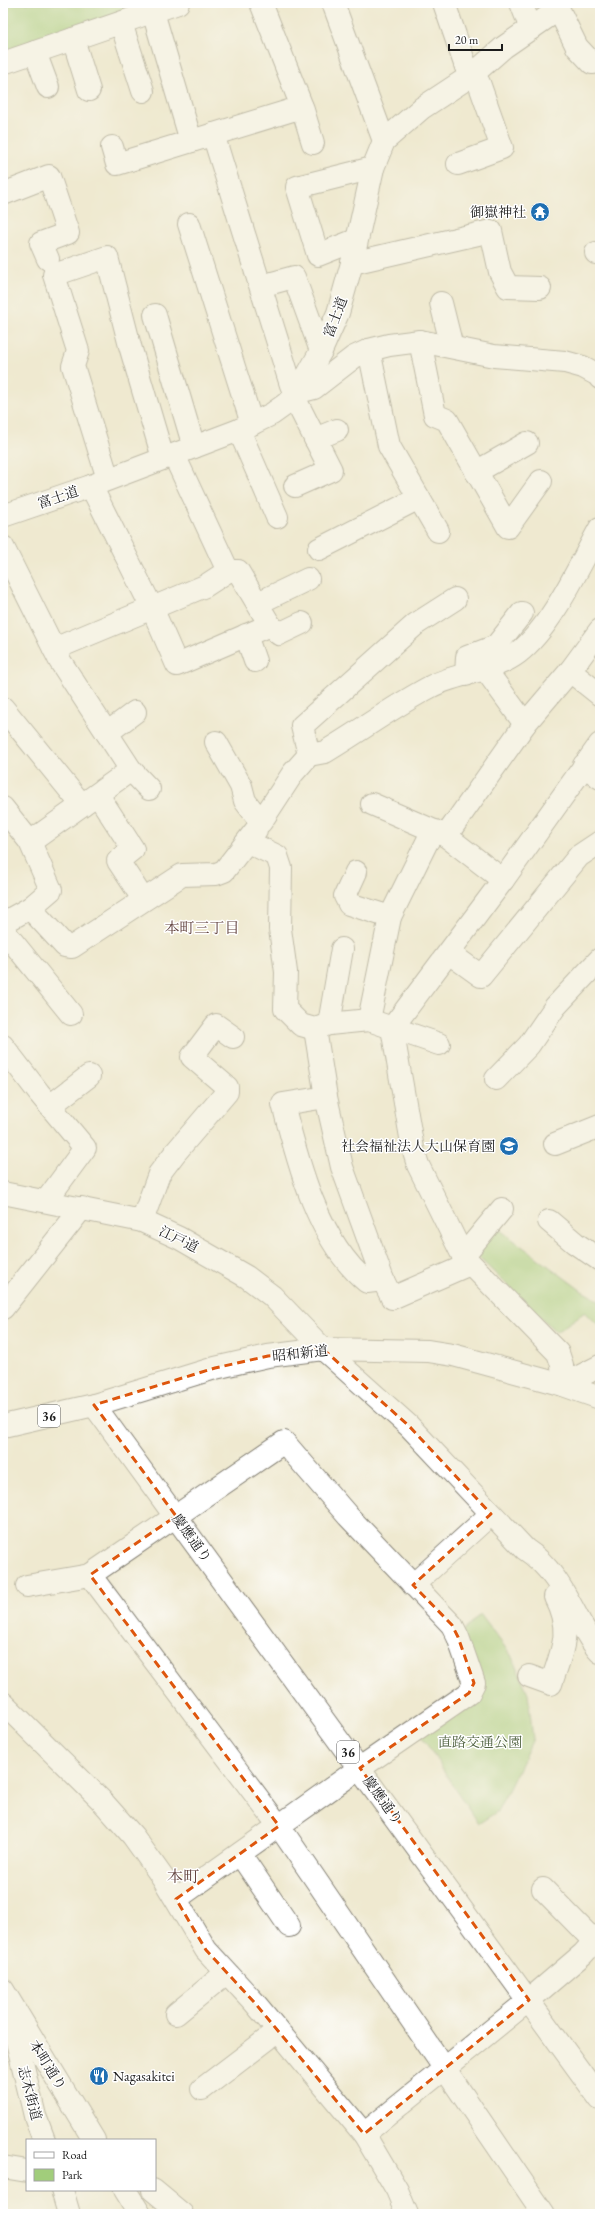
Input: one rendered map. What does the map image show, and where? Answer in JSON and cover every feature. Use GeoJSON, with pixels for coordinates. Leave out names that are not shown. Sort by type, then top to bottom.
{"type":"FeatureCollection","features":[{"type":"Feature","properties":{"kind":"street"},"geometry":{"type":"LineString","coordinates":[[3,63],[178,3]]}},
{"type":"Feature","properties":{"kind":"street"},"geometry":{"type":"LineString","coordinates":[[261,3],[302,107],[313,143]]}},
{"type":"Feature","properties":{"kind":"street"},"geometry":{"type":"LineString","coordinates":[[333,3],[384,141]]}},
{"type":"Feature","properties":{"kind":"street"},"geometry":{"type":"LineString","coordinates":[[444,3],[466,67],[479,83],[502,148],[458,164]]}},
{"type":"Feature","properties":{"kind":"street"},"geometry":{"type":"LineString","coordinates":[[521,3],[531,29]]}},
{"type":"Feature","properties":{"kind":"street"},"geometry":{"type":"LineString","coordinates":[[558,5],[577,47],[592,63],[600,62]]}},
{"type":"Feature","properties":{"kind":"street","name":"富士道"},"geometry":{"type":"LineString","coordinates":[[3,516],[99,482],[245,427],[272,414],[296,394],[321,352],[338,313],[352,263],[373,168],[384,141],[422,108],[472,75],[549,16],[558,5]]}},
{"type":"Feature","properties":{"kind":"street"},"geometry":{"type":"LineString","coordinates":[[153,12],[191,141]]}},
{"type":"Feature","properties":{"kind":"street"},"geometry":{"type":"LineString","coordinates":[[121,23],[143,91]]}},
{"type":"Feature","properties":{"kind":"street"},"geometry":{"type":"LineString","coordinates":[[72,39],[89,90]]}},
{"type":"Feature","properties":{"kind":"street"},"geometry":{"type":"LineString","coordinates":[[35,52],[48,88]]}},
{"type":"Feature","properties":{"kind":"street"},"geometry":{"type":"LineString","coordinates":[[112,147],[117,164],[302,107]]}},
{"type":"Feature","properties":{"kind":"street"},"geometry":{"type":"LineString","coordinates":[[213,134],[291,385],[315,439],[331,470],[295,486]]}},
{"type":"Feature","properties":{"kind":"street"},"geometry":{"type":"LineString","coordinates":[[356,240],[318,255],[297,187],[373,168]]}},
{"type":"Feature","properties":{"kind":"street"},"geometry":{"type":"LineString","coordinates":[[3,194],[49,176],[68,233],[40,243],[48,260]]}},
{"type":"Feature","properties":{"kind":"street"},"geometry":{"type":"LineString","coordinates":[[189,224],[245,427],[277,517]]}},
{"type":"Feature","properties":{"kind":"street"},"geometry":{"type":"LineString","coordinates":[[352,263],[491,231],[500,272],[508,287],[540,288]]}},
{"type":"Feature","properties":{"kind":"street"},"geometry":{"type":"LineString","coordinates":[[228,571],[130,346],[107,257],[54,275],[78,351],[73,366],[99,482],[177,665],[270,625]]}},
{"type":"Feature","properties":{"kind":"street"},"geometry":{"type":"LineString","coordinates":[[261,286],[294,277],[321,352]]}},
{"type":"Feature","properties":{"kind":"street"},"geometry":{"type":"LineString","coordinates":[[441,303],[452,347]]}},
{"type":"Feature","properties":{"kind":"street"},"geometry":{"type":"LineString","coordinates":[[155,315],[177,453]]}},
{"type":"Feature","properties":{"kind":"street"},"geometry":{"type":"LineString","coordinates":[[296,394],[314,388],[354,357],[369,350],[388,345],[420,341],[494,356],[564,362],[583,367],[598,375],[600,378]]}},
{"type":"Feature","properties":{"kind":"street"},"geometry":{"type":"LineString","coordinates":[[420,341],[435,415],[447,420],[508,528],[541,481]]}},
{"type":"Feature","properties":{"kind":"street"},"geometry":{"type":"LineString","coordinates":[[369,350],[389,446],[438,531]]}},
{"type":"Feature","properties":{"kind":"street"},"geometry":{"type":"LineString","coordinates":[[315,439],[337,430]]}},
{"type":"Feature","properties":{"kind":"street"},"geometry":{"type":"LineString","coordinates":[[476,472],[527,443]]}},
{"type":"Feature","properties":{"kind":"street"},"geometry":{"type":"LineString","coordinates":[[319,549],[419,498]]}},
{"type":"Feature","properties":{"kind":"street"},"geometry":{"type":"LineString","coordinates":[[30,908],[64,946],[72,947],[142,899],[182,875],[216,874],[224,871],[248,842],[293,773],[309,755],[325,752],[431,686],[475,672],[517,654],[538,633],[570,583],[600,528]]}},
{"type":"Feature","properties":{"kind":"street"},"geometry":{"type":"LineString","coordinates":[[3,547],[54,649],[132,770],[149,789]]}},
{"type":"Feature","properties":{"kind":"street"},"geometry":{"type":"LineString","coordinates":[[54,649],[205,586],[228,571],[238,571],[270,625],[279,634],[302,623]]}},
{"type":"Feature","properties":{"kind":"street"},"geometry":{"type":"LineString","coordinates":[[258,603],[308,579]]}},
{"type":"Feature","properties":{"kind":"street"},"geometry":{"type":"LineString","coordinates":[[309,755],[302,726],[416,624],[456,599]]}},
{"type":"Feature","properties":{"kind":"street"},"geometry":{"type":"LineString","coordinates":[[522,613],[496,646],[467,657],[475,672],[525,724]]}},
{"type":"Feature","properties":{"kind":"street"},"geometry":{"type":"LineString","coordinates":[[369,1020],[390,917],[427,842],[440,834],[525,724],[570,671],[600,630]]}},
{"type":"Feature","properties":{"kind":"street"},"geometry":{"type":"LineString","coordinates":[[246,635],[255,661]]}},
{"type":"Feature","properties":{"kind":"street"},"geometry":{"type":"LineString","coordinates":[[570,671],[600,695]]}},
{"type":"Feature","properties":{"kind":"street"},"geometry":{"type":"LineString","coordinates":[[3,708],[90,800],[133,849],[118,860],[142,899]]}},
{"type":"Feature","properties":{"kind":"street"},"geometry":{"type":"LineString","coordinates":[[107,733],[135,712]]}},
{"type":"Feature","properties":{"kind":"street"},"geometry":{"type":"LineString","coordinates":[[216,742],[241,786],[245,801],[261,822]]}},
{"type":"Feature","properties":{"kind":"street"},"geometry":{"type":"LineString","coordinates":[[600,744],[592,772],[503,880],[450,954],[392,1028],[413,1150],[418,1165],[467,1260],[558,1353],[562,1365],[563,1386],[600,1366]]}},
{"type":"Feature","properties":{"kind":"street"},"geometry":{"type":"LineString","coordinates":[[30,842],[132,770]]}},
{"type":"Feature","properties":{"kind":"street"},"geometry":{"type":"LineString","coordinates":[[372,804],[440,834],[503,880]]}},
{"type":"Feature","properties":{"kind":"street"},"geometry":{"type":"LineString","coordinates":[[3,808],[30,842],[51,890],[30,908],[3,923]]}},
{"type":"Feature","properties":{"kind":"street"},"geometry":{"type":"LineString","coordinates":[[248,842],[277,856],[281,868],[280,929],[286,972],[285,1009],[301,1025],[322,1027],[369,1020],[439,1044]]}},
{"type":"Feature","properties":{"kind":"street"},"geometry":{"type":"LineString","coordinates":[[450,954],[481,976],[579,856],[600,842]]}},
{"type":"Feature","properties":{"kind":"street"},"geometry":{"type":"LineString","coordinates":[[356,872],[345,896],[349,904],[390,917]]}},
{"type":"Feature","properties":{"kind":"street"},"geometry":{"type":"LineString","coordinates":[[3,930],[71,1014]]}},
{"type":"Feature","properties":{"kind":"street"},"geometry":{"type":"LineString","coordinates":[[342,949],[322,1027],[326,1098],[342,1166],[383,1280],[392,1298],[467,1260],[502,1209]]}},
{"type":"Feature","properties":{"kind":"street"},"geometry":{"type":"LineString","coordinates":[[496,1079],[529,1045],[556,1007],[600,959]]}},
{"type":"Feature","properties":{"kind":"street"},"geometry":{"type":"LineString","coordinates":[[142,1221],[159,1174],[227,1092],[227,1087],[192,1057],[216,1025],[233,1037]]}},
{"type":"Feature","properties":{"kind":"street"},"geometry":{"type":"LineString","coordinates":[[3,1046],[85,1148],[46,1201]]}},
{"type":"Feature","properties":{"kind":"street"},"geometry":{"type":"LineString","coordinates":[[50,1106],[89,1076]]}},
{"type":"Feature","properties":{"kind":"street"},"geometry":{"type":"LineString","coordinates":[[326,1098],[283,1104],[305,1186],[330,1235],[354,1271],[367,1282],[383,1280]]}},
{"type":"Feature","properties":{"kind":"street"},"geometry":{"type":"LineString","coordinates":[[555,1144],[600,1126]]}},
{"type":"Feature","properties":{"kind":"street","name":"江戸道"},"geometry":{"type":"LineString","coordinates":[[3,1193],[142,1221],[179,1238],[247,1277],[272,1296],[323,1349],[409,1426],[525,1549]]}},
{"type":"Feature","properties":{"kind":"street"},"geometry":{"type":"LineString","coordinates":[[3,1308],[82,1208]]}},
{"type":"Feature","properties":{"kind":"street"},"geometry":{"type":"LineString","coordinates":[[549,1221],[575,1244],[600,1260]]}},
{"type":"Feature","properties":{"kind":"street","name":"昭和新道"},"geometry":{"type":"LineString","coordinates":[[3,1426],[94,1405],[223,1366],[275,1354],[323,1349],[428,1351],[453,1355],[600,1398]]}},
{"type":"Feature","properties":{"kind":"street","name":"慶應通り"},"geometry":{"type":"LineString","coordinates":[[94,1405],[600,2099]]}},
{"type":"Feature","properties":{"kind":"street"},"geometry":{"type":"LineString","coordinates":[[27,1586],[90,1575],[284,1442],[348,1516],[452,1625],[458,1637],[474,1683],[469,1693],[360,1768],[176,1899]]}},
{"type":"Feature","properties":{"kind":"street"},"geometry":{"type":"LineString","coordinates":[[413,1585],[491,1514]]}},
{"type":"Feature","properties":{"kind":"street"},"geometry":{"type":"LineString","coordinates":[[525,1549],[538,1558],[557,1580],[590,1639],[600,1652]]}},
{"type":"Feature","properties":{"kind":"street"},"geometry":{"type":"LineString","coordinates":[[525,1549],[531,1562],[547,1582],[565,1619],[565,1640],[551,1684],[529,1676]]}},
{"type":"Feature","properties":{"kind":"street"},"geometry":{"type":"LineString","coordinates":[[90,1575],[280,1826],[447,2069],[544,2214]]}},
{"type":"Feature","properties":{"kind":"street"},"geometry":{"type":"LineString","coordinates":[[3,1702],[101,1800],[149,1856],[206,1950],[254,2002],[364,2134],[397,2190],[407,2214]]}},
{"type":"Feature","properties":{"kind":"street"},"geometry":{"type":"LineString","coordinates":[[240,1854],[289,1926]]}},
{"type":"Feature","properties":{"kind":"street"},"geometry":{"type":"LineString","coordinates":[[364,2134],[447,2069],[583,1954],[598,1938],[544,1889]]}},
{"type":"Feature","properties":{"kind":"street"},"geometry":{"type":"LineString","coordinates":[[176,2014],[226,1973]]}},
{"type":"Feature","properties":{"kind":"street","name":"志木街道"},"geometry":{"type":"LineString","coordinates":[[5,1994],[29,2094],[44,2139]]}},
{"type":"Feature","properties":{"kind":"street","name":"本町通り"},"geometry":{"type":"LineString","coordinates":[[5,1994],[93,2139]]}},
{"type":"Feature","properties":{"kind":"street"},"geometry":{"type":"LineString","coordinates":[[202,2089],[278,2031]]}},
{"type":"Feature","properties":{"kind":"street"},"geometry":{"type":"LineString","coordinates":[[3,2166],[26,2171]]}},
{"type":"Feature","properties":{"kind":"street"},"geometry":{"type":"LineString","coordinates":[[62,2191],[69,2214]]}},
{"type":"Feature","properties":{"kind":"street"},"geometry":{"type":"LineString","coordinates":[[126,2191],[140,2214]]}},
{"type":"Feature","properties":{"kind":"street"},"geometry":{"type":"LineString","coordinates":[[154,2191],[182,2214]]}},
{"type":"Feature","properties":{"kind":"highlighted area"},"geometry":{"type":"Polygon","coordinates":[[[323,1349],[409,1426],[491,1514],[413,1585],[452,1625],[458,1637],[474,1683],[469,1693],[360,1768],[529,2000],[364,2134],[254,2002],[206,1950],[176,1899],[279,1826],[90,1575],[176,1516],[94,1405],[215,1368],[268,1356],[323,1349]]]}},
{"type":"Feature","properties":{"kind":"green space"},"geometry":{"type":"Polygon","coordinates":[[[13,3],[140,3],[139,11],[3,54],[3,5],[13,3]]]}},
{"type":"Feature","properties":{"kind":"green space"},"geometry":{"type":"Polygon","coordinates":[[[496,1227],[582,1291],[600,1301],[600,1327],[585,1312],[556,1332],[476,1255],[496,1227]]]}},
{"type":"Feature","properties":{"kind":"green space","name":"直路交通公園"},"geometry":{"type":"Polygon","coordinates":[[[480,1614],[511,1655],[528,1693],[533,1739],[498,1811],[478,1824],[417,1729],[469,1693],[458,1637],[480,1614]]]}},
{"type":"Feature","properties":{"kind":"place","name":"御嶽神社"},"geometry":{"type":"Point","coordinates":[540,212]}},
{"type":"Feature","properties":{"kind":"place","name":"社会福祉法人大山保育園"},"geometry":{"type":"Point","coordinates":[509,1146]}},
{"type":"Feature","properties":{"kind":"place","name":"Nagasakitei"},"geometry":{"type":"Point","coordinates":[99,2076]}},
{"type":"Feature","properties":{"kind":"district","name":"本町三丁目"},"geometry":{"type":"Point","coordinates":[202,927]}},
{"type":"Feature","properties":{"kind":"district","name":"本町"},"geometry":{"type":"Point","coordinates":[183,1876]}}]}
